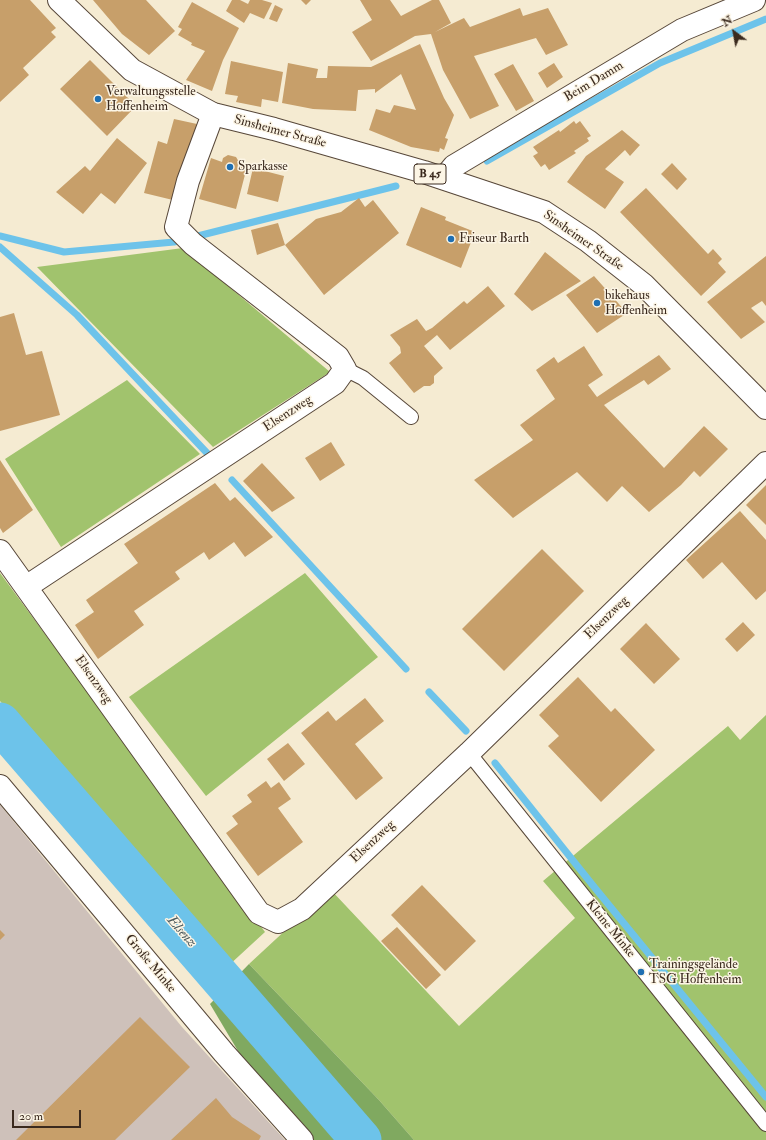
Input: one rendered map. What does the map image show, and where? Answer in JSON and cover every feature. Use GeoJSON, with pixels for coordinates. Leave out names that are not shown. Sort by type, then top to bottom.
{"type":"FeatureCollection","features":[{"type":"Feature","properties":{"kind":"street","name":"Sinsheimer Straße"},"geometry":{"type":"LineString","coordinates":[[59,0],[132,70],[214,114],[274,129],[444,178],[544,212],[588,242],[644,285],[766,408]]}},
{"type":"Feature","properties":{"kind":"street","name":"Beim Damm"},"geometry":{"type":"LineString","coordinates":[[444,178],[454,166],[682,30],[754,0]]}},
{"type":"Feature","properties":{"kind":"street"},"geometry":{"type":"LineString","coordinates":[[214,114],[188,181],[176,226],[193,244],[338,358],[345,369]]}},
{"type":"Feature","properties":{"kind":"street","name":"Elsenzweg"},"geometry":{"type":"LineString","coordinates":[[26,587],[335,383],[345,369]]}},
{"type":"Feature","properties":{"kind":"street","name":"Elsenzweg"},"geometry":{"type":"LineString","coordinates":[[0,550],[259,913],[278,922],[302,909],[469,753],[766,462]]}},
{"type":"Feature","properties":{"kind":"street","name":"Große Minke"},"geometry":{"type":"LineString","coordinates":[[0,786],[224,1053],[302,1140]]}},
{"type":"Feature","properties":{"kind":"lane"},"geometry":{"type":"LineString","coordinates":[[345,369],[363,378],[411,417]]}},
{"type":"Feature","properties":{"kind":"lane","name":"Kleine Minke"},"geometry":{"type":"LineString","coordinates":[[469,753],[766,1124]]}},
{"type":"Feature","properties":{"kind":"shaded area"},"geometry":{"type":"Polygon","coordinates":[[[0,805],[182,1027],[285,1140],[0,1140],[0,805]]]}},
{"type":"Feature","properties":{"kind":"green space"},"geometry":{"type":"Polygon","coordinates":[[[183,248],[330,372],[213,447],[37,267],[183,248]]]}},
{"type":"Feature","properties":{"kind":"green space"},"geometry":{"type":"Polygon","coordinates":[[[127,380],[200,454],[61,547],[5,459],[127,380]]]}},
{"type":"Feature","properties":{"kind":"green space"},"geometry":{"type":"Polygon","coordinates":[[[0,573],[265,932],[227,967],[0,701],[0,573]]]}},
{"type":"Feature","properties":{"kind":"green space"},"geometry":{"type":"Polygon","coordinates":[[[305,573],[378,657],[206,796],[129,697],[305,573]]]}},
{"type":"Feature","properties":{"kind":"green space","name":"Trainingsgelände TSG Hoffenheim"},"geometry":{"type":"Polygon","coordinates":[[[766,715],[766,1140],[414,1140],[379,1100],[249,964],[330,889],[459,1026],[575,918],[543,881],[728,726],[740,740],[766,715]]]}},
{"type":"Feature","properties":{"kind":"green space"},"geometry":{"type":"Polygon","coordinates":[[[249,964],[379,1100],[414,1140],[291,1140],[210,1004],[249,964]]]}},
{"type":"Feature","properties":{"kind":"building"},"geometry":{"type":"Polygon","coordinates":[[[0,0],[30,0],[56,28],[51,32],[56,37],[23,68],[29,75],[0,102],[0,0]]]}},
{"type":"Feature","properties":{"kind":"building"},"geometry":{"type":"Polygon","coordinates":[[[93,0],[146,0],[175,31],[149,55],[122,34],[93,0]]]}},
{"type":"Feature","properties":{"kind":"building"},"geometry":{"type":"Polygon","coordinates":[[[232,0],[240,0],[248,4],[250,0],[262,0],[272,3],[264,19],[250,13],[244,23],[226,11],[232,0]]]}},
{"type":"Feature","properties":{"kind":"building"},"geometry":{"type":"Polygon","coordinates":[[[301,0],[311,0],[306,5],[301,0]]]}},
{"type":"Feature","properties":{"kind":"building"},"geometry":{"type":"Polygon","coordinates":[[[360,0],[390,0],[401,16],[432,0],[439,0],[451,23],[435,32],[464,18],[470,27],[520,8],[523,16],[548,8],[568,45],[546,55],[536,38],[474,56],[499,106],[470,119],[443,70],[431,34],[415,36],[371,61],[352,32],[372,20],[360,0]]]}},
{"type":"Feature","properties":{"kind":"building"},"geometry":{"type":"Polygon","coordinates":[[[192,2],[239,28],[223,60],[212,91],[186,80],[205,51],[191,45],[192,43],[178,35],[182,29],[178,27],[192,2]]]}},
{"type":"Feature","properties":{"kind":"building"},"geometry":{"type":"Polygon","coordinates":[[[275,5],[283,9],[277,22],[269,19],[275,5]]]}},
{"type":"Feature","properties":{"kind":"building"},"geometry":{"type":"Polygon","coordinates":[[[420,44],[444,98],[454,115],[445,138],[448,139],[444,150],[440,148],[439,152],[411,147],[369,130],[376,109],[390,113],[394,105],[416,110],[401,74],[375,93],[375,89],[358,90],[356,111],[313,109],[282,103],[288,63],[318,69],[316,78],[327,78],[328,66],[371,67],[420,44]]]}},
{"type":"Feature","properties":{"kind":"building"},"geometry":{"type":"Polygon","coordinates":[[[90,60],[136,106],[107,136],[60,89],[90,60]]]}},
{"type":"Feature","properties":{"kind":"building"},"geometry":{"type":"Polygon","coordinates":[[[231,61],[283,72],[278,102],[262,99],[261,107],[236,102],[238,96],[225,94],[231,61]]]}},
{"type":"Feature","properties":{"kind":"building"},"geometry":{"type":"Polygon","coordinates":[[[554,63],[563,77],[547,88],[538,73],[554,63]]]}},
{"type":"Feature","properties":{"kind":"building"},"geometry":{"type":"Polygon","coordinates":[[[513,64],[534,101],[516,111],[494,74],[513,64]]]}},
{"type":"Feature","properties":{"kind":"building"},"geometry":{"type":"Polygon","coordinates":[[[174,119],[197,124],[177,201],[144,193],[158,141],[167,144],[174,119]]]}},
{"type":"Feature","properties":{"kind":"building"},"geometry":{"type":"Polygon","coordinates":[[[574,121],[576,124],[580,121],[591,136],[587,138],[589,141],[574,151],[576,153],[549,170],[545,164],[541,167],[533,156],[538,153],[533,147],[559,130],[560,132],[574,121]]]}},
{"type":"Feature","properties":{"kind":"building"},"geometry":{"type":"Polygon","coordinates":[[[622,130],[640,145],[630,156],[625,150],[605,169],[624,182],[605,209],[567,182],[586,156],[622,130]]]}},
{"type":"Feature","properties":{"kind":"building"},"geometry":{"type":"Polygon","coordinates":[[[117,138],[147,163],[115,204],[101,193],[83,214],[56,192],[85,166],[90,171],[117,138]]]}},
{"type":"Feature","properties":{"kind":"building"},"geometry":{"type":"Polygon","coordinates":[[[228,155],[236,157],[239,162],[238,165],[247,167],[236,209],[199,199],[211,158],[222,162],[223,158],[228,155]]]}},
{"type":"Feature","properties":{"kind":"building"},"geometry":{"type":"Polygon","coordinates":[[[672,163],[687,179],[677,190],[661,174],[672,163]]]}},
{"type":"Feature","properties":{"kind":"building"},"geometry":{"type":"Polygon","coordinates":[[[253,168],[284,176],[278,202],[247,194],[253,168]]]}},
{"type":"Feature","properties":{"kind":"building"},"geometry":{"type":"Polygon","coordinates":[[[646,188],[708,254],[713,249],[722,259],[718,263],[726,272],[701,296],[620,212],[646,188]]]}},
{"type":"Feature","properties":{"kind":"building"},"geometry":{"type":"Polygon","coordinates":[[[359,198],[365,207],[373,200],[399,233],[324,295],[285,245],[316,219],[341,212],[359,198]]]}},
{"type":"Feature","properties":{"kind":"building"},"geometry":{"type":"Polygon","coordinates":[[[421,207],[446,217],[445,220],[475,232],[461,268],[406,245],[421,207]]]}},
{"type":"Feature","properties":{"kind":"building"},"geometry":{"type":"Polygon","coordinates":[[[278,223],[285,245],[257,255],[251,230],[278,223]]]}},
{"type":"Feature","properties":{"kind":"building"},"geometry":{"type":"Polygon","coordinates":[[[545,252],[581,281],[532,311],[514,294],[545,252]]]}},
{"type":"Feature","properties":{"kind":"building"},"geometry":{"type":"Polygon","coordinates":[[[766,256],[766,306],[762,301],[751,308],[765,322],[741,339],[707,302],[766,256]]]}},
{"type":"Feature","properties":{"kind":"building"},"geometry":{"type":"Polygon","coordinates":[[[594,276],[627,313],[597,333],[566,295],[594,276]]]}},
{"type":"Feature","properties":{"kind":"building"},"geometry":{"type":"Polygon","coordinates":[[[488,286],[505,306],[450,350],[437,335],[424,346],[443,368],[434,376],[434,383],[430,386],[424,386],[414,393],[389,363],[401,353],[400,347],[390,335],[417,319],[426,331],[432,328],[464,301],[467,304],[488,286]]]}},
{"type":"Feature","properties":{"kind":"building"},"geometry":{"type":"Polygon","coordinates":[[[14,313],[26,355],[42,351],[60,415],[0,431],[0,317],[14,313]]]}},
{"type":"Feature","properties":{"kind":"building"},"geometry":{"type":"Polygon","coordinates":[[[584,346],[603,375],[588,385],[597,397],[659,355],[671,369],[648,385],[644,380],[604,405],[664,468],[704,426],[728,449],[700,477],[694,471],[681,485],[649,512],[622,486],[607,502],[577,472],[513,518],[474,480],[533,440],[520,425],[555,399],[536,370],[554,357],[558,363],[584,346]]]}},
{"type":"Feature","properties":{"kind":"building"},"geometry":{"type":"Polygon","coordinates":[[[331,442],[345,465],[320,481],[305,458],[331,442]]]}},
{"type":"Feature","properties":{"kind":"building"},"geometry":{"type":"Polygon","coordinates":[[[0,460],[33,510],[3,533],[0,528],[0,460]]]}},
{"type":"Feature","properties":{"kind":"building"},"geometry":{"type":"Polygon","coordinates":[[[262,463],[295,498],[272,512],[243,481],[262,463]]]}},
{"type":"Feature","properties":{"kind":"building"},"geometry":{"type":"Polygon","coordinates":[[[215,483],[230,501],[235,497],[273,537],[245,557],[234,542],[209,560],[204,552],[175,572],[180,579],[134,611],[144,625],[98,659],[75,625],[94,612],[86,600],[138,563],[124,544],[215,483]]]}},
{"type":"Feature","properties":{"kind":"building"},"geometry":{"type":"Polygon","coordinates":[[[766,485],[766,525],[746,505],[766,485]]]}},
{"type":"Feature","properties":{"kind":"building"},"geometry":{"type":"Polygon","coordinates":[[[740,511],[766,540],[766,591],[756,600],[722,562],[703,579],[686,560],[740,511]]]}},
{"type":"Feature","properties":{"kind":"building"},"geometry":{"type":"Polygon","coordinates":[[[542,549],[584,591],[504,671],[462,629],[542,549]]]}},
{"type":"Feature","properties":{"kind":"building"},"geometry":{"type":"Polygon","coordinates":[[[743,622],[755,635],[737,652],[725,639],[743,622]]]}},
{"type":"Feature","properties":{"kind":"building"},"geometry":{"type":"Polygon","coordinates":[[[646,623],[680,659],[654,684],[620,649],[646,623]]]}},
{"type":"Feature","properties":{"kind":"building"},"geometry":{"type":"Polygon","coordinates":[[[578,677],[611,712],[615,708],[655,750],[601,802],[548,746],[559,736],[539,715],[578,677]]]}},
{"type":"Feature","properties":{"kind":"building"},"geometry":{"type":"Polygon","coordinates":[[[365,698],[384,721],[355,744],[383,778],[356,800],[301,733],[328,711],[336,721],[365,698]]]}},
{"type":"Feature","properties":{"kind":"building"},"geometry":{"type":"Polygon","coordinates":[[[288,743],[305,764],[284,781],[267,759],[288,743]]]}},
{"type":"Feature","properties":{"kind":"building"},"geometry":{"type":"Polygon","coordinates":[[[266,781],[271,788],[279,782],[291,799],[278,808],[303,842],[258,876],[226,833],[238,824],[232,816],[252,802],[247,795],[266,781]]]}},
{"type":"Feature","properties":{"kind":"building"},"geometry":{"type":"Polygon","coordinates":[[[422,885],[476,941],[445,971],[391,915],[422,885]]]}},
{"type":"Feature","properties":{"kind":"building"},"geometry":{"type":"Polygon","coordinates":[[[397,927],[441,975],[426,989],[381,941],[397,927]]]}},
{"type":"Feature","properties":{"kind":"building"},"geometry":{"type":"Polygon","coordinates":[[[0,930],[5,935],[0,940],[0,930]]]}},
{"type":"Feature","properties":{"kind":"building"},"geometry":{"type":"Polygon","coordinates":[[[140,1017],[190,1067],[115,1140],[16,1140],[140,1017]]]}},
{"type":"Feature","properties":{"kind":"building"},"geometry":{"type":"Polygon","coordinates":[[[216,1098],[232,1117],[261,1136],[259,1140],[171,1140],[216,1098]]]}},
{"type":"Feature","properties":{"kind":"waterway"},"geometry":{"type":"LineString","coordinates":[[487,161],[660,63],[766,19]]}},
{"type":"Feature","properties":{"kind":"waterway"},"geometry":{"type":"LineString","coordinates":[[0,236],[64,252],[174,242],[396,186]]}},
{"type":"Feature","properties":{"kind":"waterway"},"geometry":{"type":"LineString","coordinates":[[0,247],[77,315],[207,453]]}},
{"type":"Feature","properties":{"kind":"waterway"},"geometry":{"type":"LineString","coordinates":[[232,480],[406,669]]}},
{"type":"Feature","properties":{"kind":"waterway"},"geometry":{"type":"LineString","coordinates":[[429,692],[466,731]]}},
{"type":"Feature","properties":{"kind":"waterway","name":"Elsenz"},"geometry":{"type":"LineString","coordinates":[[0,723],[361,1140]]}},
{"type":"Feature","properties":{"kind":"waterway"},"geometry":{"type":"LineString","coordinates":[[495,763],[766,1097]]}},
{"type":"Feature","properties":{"kind":"place","name":"Verwaltungsstelle Hoffenheim"},"geometry":{"type":"Point","coordinates":[98,99]}},
{"type":"Feature","properties":{"kind":"place","name":"Sparkasse"},"geometry":{"type":"Point","coordinates":[230,167]}},
{"type":"Feature","properties":{"kind":"place","name":"Friseur Barth"},"geometry":{"type":"Point","coordinates":[451,239]}},
{"type":"Feature","properties":{"kind":"place","name":"bikehaus Hoffenheim"},"geometry":{"type":"Point","coordinates":[597,303]}},
{"type":"Feature","properties":{"kind":"place","name":"Trainingsgelände TSG Hoffenheim"},"geometry":{"type":"Point","coordinates":[641,972]}}]}
